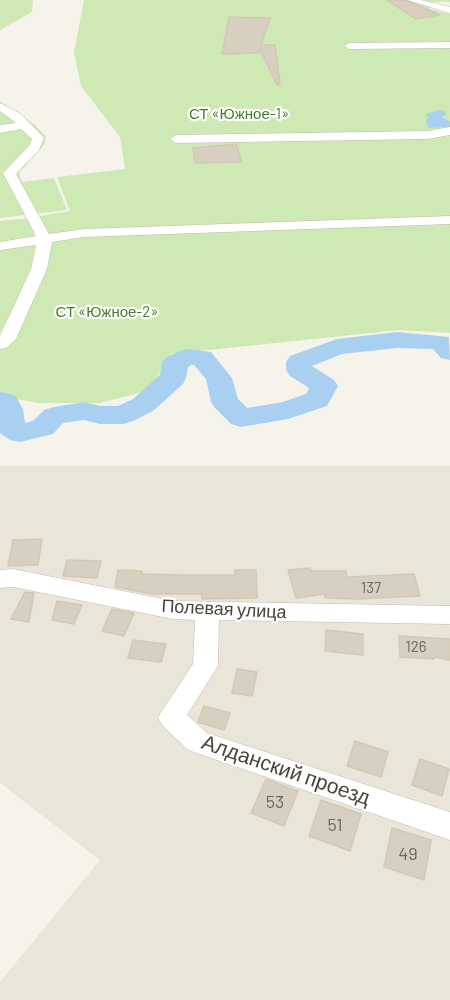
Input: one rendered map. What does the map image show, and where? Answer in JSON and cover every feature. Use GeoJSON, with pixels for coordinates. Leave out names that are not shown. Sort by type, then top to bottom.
{"type":"FeatureCollection","features":[{"type":"Feature","properties":{"kind":"street"},"geometry":{"type":"LineString","coordinates":[[411,0],[450,10]]}},
{"type":"Feature","properties":{"kind":"street"},"geometry":{"type":"LineString","coordinates":[[349,46],[450,45]]}},
{"type":"Feature","properties":{"kind":"street"},"geometry":{"type":"LineString","coordinates":[[0,106],[16,116],[38,138],[35,147],[5,173],[45,239],[39,269],[7,339],[0,344]]}},
{"type":"Feature","properties":{"kind":"street"},"geometry":{"type":"LineString","coordinates":[[0,129],[24,125]]}},
{"type":"Feature","properties":{"kind":"street"},"geometry":{"type":"LineString","coordinates":[[176,139],[428,135],[450,131]]}},
{"type":"Feature","properties":{"kind":"street"},"geometry":{"type":"LineString","coordinates":[[0,246],[107,232],[450,220]]}},
{"type":"Feature","properties":{"kind":"street","name":"Полевая улица"},"geometry":{"type":"LineString","coordinates":[[0,579],[13,578],[173,610],[450,615]]}},
{"type":"Feature","properties":{"kind":"street","name":"Алданский проезд"},"geometry":{"type":"LineString","coordinates":[[207,611],[205,666],[171,717],[198,742],[450,826]]}},
{"type":"Feature","properties":{"kind":"shaded area"},"geometry":{"type":"Polygon","coordinates":[[[0,466],[450,466],[450,609],[205,606],[0,573],[0,466]]]}},
{"type":"Feature","properties":{"kind":"shaded area"},"geometry":{"type":"Polygon","coordinates":[[[10,586],[147,613],[200,616],[196,665],[162,721],[450,832],[450,1000],[0,1000],[0,982],[100,860],[0,783],[0,587],[10,586]]]}},
{"type":"Feature","properties":{"kind":"shaded area"},"geometry":{"type":"Polygon","coordinates":[[[214,616],[450,621],[450,818],[204,735],[181,715],[214,616]]]}},
{"type":"Feature","properties":{"kind":"green space"},"geometry":{"type":"Polygon","coordinates":[[[0,0],[33,0],[32,12],[0,30],[0,0]]]}},
{"type":"Feature","properties":{"kind":"green space"},"geometry":{"type":"Polygon","coordinates":[[[84,0],[450,0],[450,2],[423,2],[431,9],[450,14],[450,333],[399,330],[171,354],[150,390],[100,403],[38,403],[0,396],[0,339],[49,241],[40,216],[70,211],[57,177],[125,169],[120,137],[81,86],[74,52],[84,0]]]}},
{"type":"Feature","properties":{"kind":"green space"},"geometry":{"type":"Polygon","coordinates":[[[0,101],[35,125],[46,136],[44,145],[19,173],[22,182],[54,178],[67,210],[0,218],[0,101]]]}},
{"type":"Feature","properties":{"kind":"green space"},"geometry":{"type":"Polygon","coordinates":[[[29,218],[37,243],[29,280],[0,333],[0,221],[29,218]]]}},
{"type":"Feature","properties":{"kind":"water"},"geometry":{"type":"Polygon","coordinates":[[[439,110],[445,111],[446,115],[441,117],[450,121],[450,127],[429,128],[426,114],[439,110]]]}},
{"type":"Feature","properties":{"kind":"building"},"geometry":{"type":"Polygon","coordinates":[[[387,0],[405,0],[440,15],[416,19],[387,0]]]}},
{"type":"Feature","properties":{"kind":"building"},"geometry":{"type":"Polygon","coordinates":[[[229,17],[270,18],[261,45],[275,45],[280,84],[277,85],[260,49],[259,53],[222,54],[229,17]]]}},
{"type":"Feature","properties":{"kind":"building"},"geometry":{"type":"Polygon","coordinates":[[[236,144],[242,162],[195,163],[193,148],[236,144]]]}},
{"type":"Feature","properties":{"kind":"building"},"geometry":{"type":"Polygon","coordinates":[[[42,539],[38,565],[8,566],[13,540],[42,539]]]}},
{"type":"Feature","properties":{"kind":"building"},"geometry":{"type":"Polygon","coordinates":[[[67,560],[101,561],[97,578],[63,576],[67,560]]]}},
{"type":"Feature","properties":{"kind":"building"},"geometry":{"type":"Polygon","coordinates":[[[310,568],[311,571],[346,571],[347,577],[414,574],[420,596],[357,599],[325,598],[325,594],[296,598],[288,570],[310,568]]]}},
{"type":"Feature","properties":{"kind":"building"},"geometry":{"type":"Polygon","coordinates":[[[118,570],[142,571],[142,574],[235,575],[235,570],[256,570],[257,598],[202,599],[202,594],[152,594],[115,587],[118,570]]]}},
{"type":"Feature","properties":{"kind":"building"},"geometry":{"type":"Polygon","coordinates":[[[25,592],[34,593],[29,622],[11,619],[25,592]]]}},
{"type":"Feature","properties":{"kind":"building"},"geometry":{"type":"Polygon","coordinates":[[[57,601],[82,605],[74,624],[52,620],[57,601]]]}},
{"type":"Feature","properties":{"kind":"building"},"geometry":{"type":"Polygon","coordinates":[[[112,609],[134,613],[124,636],[102,631],[112,609]]]}},
{"type":"Feature","properties":{"kind":"building"},"geometry":{"type":"Polygon","coordinates":[[[326,630],[363,634],[363,655],[325,651],[326,630]]]}},
{"type":"Feature","properties":{"kind":"building"},"geometry":{"type":"Polygon","coordinates":[[[399,636],[450,639],[450,660],[434,657],[434,659],[400,657],[399,636]]]}},
{"type":"Feature","properties":{"kind":"building"},"geometry":{"type":"Polygon","coordinates":[[[133,640],[166,644],[161,662],[128,658],[133,640]]]}},
{"type":"Feature","properties":{"kind":"building"},"geometry":{"type":"Polygon","coordinates":[[[237,669],[257,672],[252,696],[232,693],[237,669]]]}},
{"type":"Feature","properties":{"kind":"building"},"geometry":{"type":"Polygon","coordinates":[[[204,706],[230,713],[224,730],[198,722],[204,706]]]}},
{"type":"Feature","properties":{"kind":"building"},"geometry":{"type":"Polygon","coordinates":[[[355,741],[388,752],[381,777],[347,766],[355,741]]]}},
{"type":"Feature","properties":{"kind":"building"},"geometry":{"type":"Polygon","coordinates":[[[420,759],[449,769],[442,796],[412,785],[420,759]]]}},
{"type":"Feature","properties":{"kind":"building"},"geometry":{"type":"Polygon","coordinates":[[[266,779],[298,791],[284,826],[251,813],[266,779]]]}},
{"type":"Feature","properties":{"kind":"building"},"geometry":{"type":"Polygon","coordinates":[[[321,800],[361,814],[350,851],[309,836],[321,800]]]}},
{"type":"Feature","properties":{"kind":"building"},"geometry":{"type":"Polygon","coordinates":[[[392,828],[431,840],[424,880],[384,867],[392,828]]]}},
{"type":"Feature","properties":{"kind":"waterway"},"geometry":{"type":"LineString","coordinates":[[0,401],[5,401],[9,409],[10,426],[20,433],[43,428],[54,416],[84,411],[100,415],[123,415],[143,405],[173,378],[175,363],[186,357],[202,358],[219,378],[225,402],[241,418],[288,410],[317,400],[324,386],[299,370],[299,362],[337,347],[397,340],[440,342],[450,352]]}},
{"type":"Feature","properties":{"kind":"park label","name":"СТ «Южное-1»"},"geometry":{"type":"Point","coordinates":[239,114]}},
{"type":"Feature","properties":{"kind":"park label","name":"СТ «Южное-2»"},"geometry":{"type":"Point","coordinates":[107,312]}}]}
